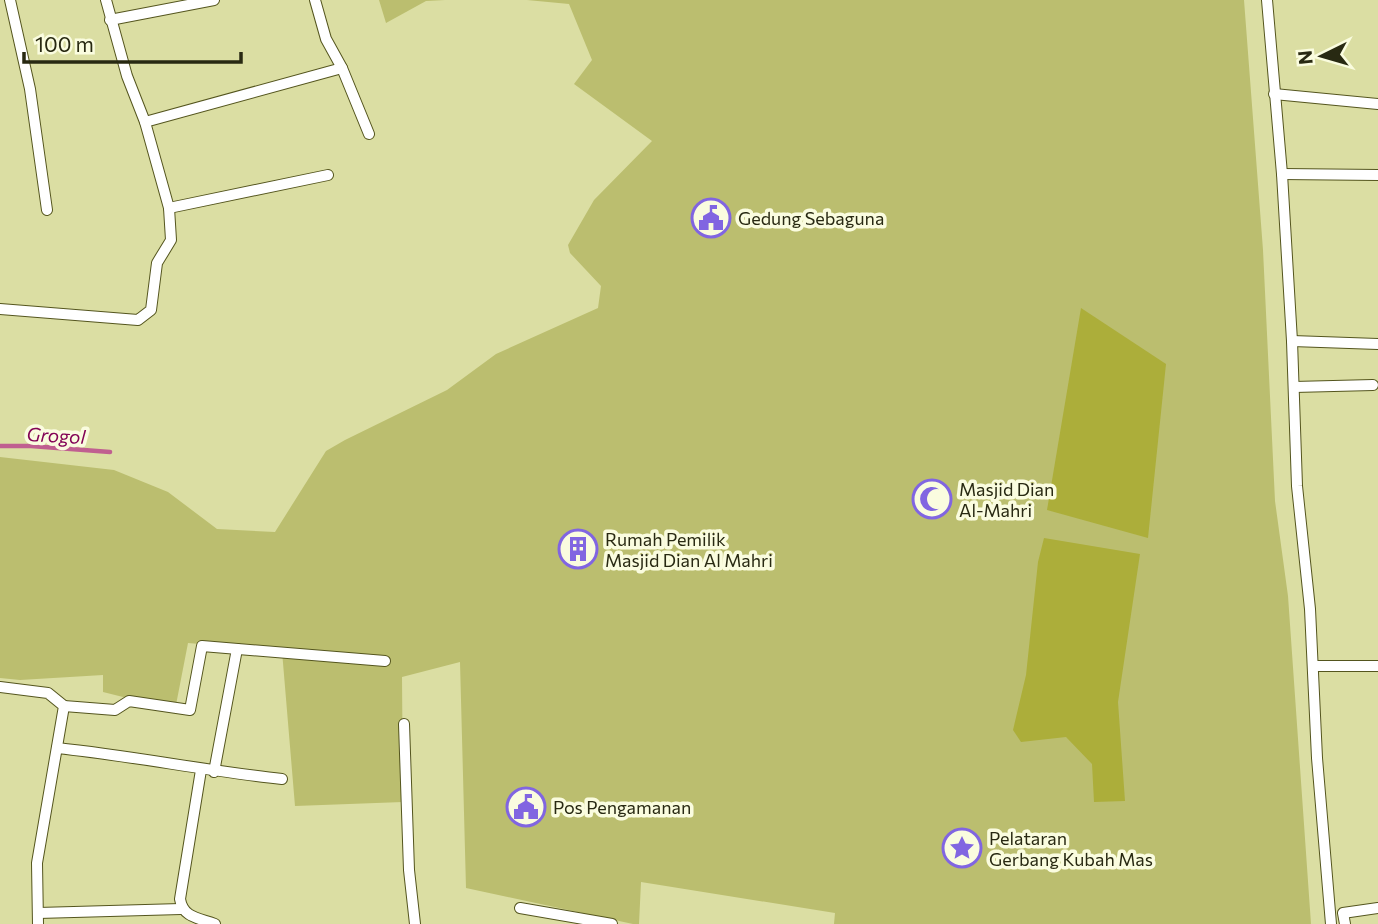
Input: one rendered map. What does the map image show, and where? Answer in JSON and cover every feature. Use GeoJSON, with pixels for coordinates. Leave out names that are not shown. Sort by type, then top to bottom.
{"type":"FeatureCollection","features":[{"type":"Feature","properties":{"kind":"street"},"geometry":{"type":"LineString","coordinates":[[10,0],[30,89],[47,210]]}},
{"type":"Feature","properties":{"kind":"street"},"geometry":{"type":"LineString","coordinates":[[0,309],[138,320],[151,310],[157,263],[171,240],[169,208],[106,0]]}},
{"type":"Feature","properties":{"kind":"street"},"geometry":{"type":"LineString","coordinates":[[110,20],[214,0]]}},
{"type":"Feature","properties":{"kind":"street"},"geometry":{"type":"LineString","coordinates":[[315,0],[326,39],[342,68],[369,134]]}},
{"type":"Feature","properties":{"kind":"street"},"geometry":{"type":"LineString","coordinates":[[1267,0],[1282,174],[1297,486],[1331,924]]}},
{"type":"Feature","properties":{"kind":"street"},"geometry":{"type":"LineString","coordinates":[[145,122],[342,68]]}},
{"type":"Feature","properties":{"kind":"street"},"geometry":{"type":"LineString","coordinates":[[1274,94],[1378,104]]}},
{"type":"Feature","properties":{"kind":"street"},"geometry":{"type":"LineString","coordinates":[[1282,174],[1378,175]]}},
{"type":"Feature","properties":{"kind":"street"},"geometry":{"type":"LineString","coordinates":[[169,208],[328,175]]}},
{"type":"Feature","properties":{"kind":"street"},"geometry":{"type":"LineString","coordinates":[[1292,341],[1378,344]]}},
{"type":"Feature","properties":{"kind":"street"},"geometry":{"type":"LineString","coordinates":[[1294,387],[1373,385]]}},
{"type":"Feature","properties":{"kind":"street"},"geometry":{"type":"LineString","coordinates":[[0,687],[48,693],[64,706],[114,710],[130,701],[190,710],[201,647],[385,660]]}},
{"type":"Feature","properties":{"kind":"street"},"geometry":{"type":"LineString","coordinates":[[215,772],[237,649]]}},
{"type":"Feature","properties":{"kind":"street"},"geometry":{"type":"LineString","coordinates":[[1313,666],[1378,666]]}},
{"type":"Feature","properties":{"kind":"street"},"geometry":{"type":"LineString","coordinates":[[64,706],[37,863],[38,919],[181,909]]}},
{"type":"Feature","properties":{"kind":"street"},"geometry":{"type":"LineString","coordinates":[[404,723],[409,870],[415,924]]}},
{"type":"Feature","properties":{"kind":"street"},"geometry":{"type":"LineString","coordinates":[[57,748],[115,754],[215,772],[282,779]]}},
{"type":"Feature","properties":{"kind":"street"},"geometry":{"type":"LineString","coordinates":[[201,770],[180,899],[181,909],[188,916],[215,924]]}},
{"type":"Feature","properties":{"kind":"street"},"geometry":{"type":"LineString","coordinates":[[520,908],[612,924]]}},
{"type":"Feature","properties":{"kind":"street"},"geometry":{"type":"LineString","coordinates":[[1345,924],[1343,913],[1378,908]]}},
{"type":"Feature","properties":{"kind":"green space"},"geometry":{"type":"Polygon","coordinates":[[[379,0],[445,0],[426,1],[386,23],[379,0]]]}},
{"type":"Feature","properties":{"kind":"green space"},"geometry":{"type":"Polygon","coordinates":[[[527,0],[1244,0],[1263,250],[1275,501],[1288,596],[1311,924],[834,924],[835,913],[641,882],[639,924],[633,924],[466,888],[460,662],[402,677],[403,802],[295,806],[282,651],[188,643],[175,710],[103,692],[103,675],[20,680],[0,678],[0,457],[114,470],[168,492],[217,529],[275,532],[326,451],[447,390],[496,354],[598,308],[601,286],[570,253],[568,245],[594,200],[652,141],[574,84],[592,60],[569,4],[527,0]]]}},
{"type":"Feature","properties":{"kind":"shaded area"},"geometry":{"type":"Polygon","coordinates":[[[1081,308],[1166,364],[1148,538],[1047,510],[1081,308]]]}},
{"type":"Feature","properties":{"kind":"shaded area"},"geometry":{"type":"Polygon","coordinates":[[[1044,538],[1140,554],[1118,702],[1125,801],[1094,802],[1092,764],[1066,737],[1021,742],[1013,730],[1026,675],[1038,562],[1044,538]]]}},
{"type":"Feature","properties":{"kind":"waterway","name":"Grogol"},"geometry":{"type":"LineString","coordinates":[[0,446],[110,452]]}},
{"type":"Feature","properties":{"kind":"place","name":"Gedung Sebaguna"},"geometry":{"type":"Point","coordinates":[711,218]}},
{"type":"Feature","properties":{"kind":"place","name":"Masjid Dian Al-Mahri"},"geometry":{"type":"Point","coordinates":[932,499]}},
{"type":"Feature","properties":{"kind":"place","name":"Rumah Pemilik Masjid Dian Al Mahri"},"geometry":{"type":"Point","coordinates":[578,549]}},
{"type":"Feature","properties":{"kind":"place","name":"Pos Pengamanan"},"geometry":{"type":"Point","coordinates":[526,807]}},
{"type":"Feature","properties":{"kind":"place","name":"Pelataran Gerbang Kubah Mas"},"geometry":{"type":"Point","coordinates":[962,848]}}]}
